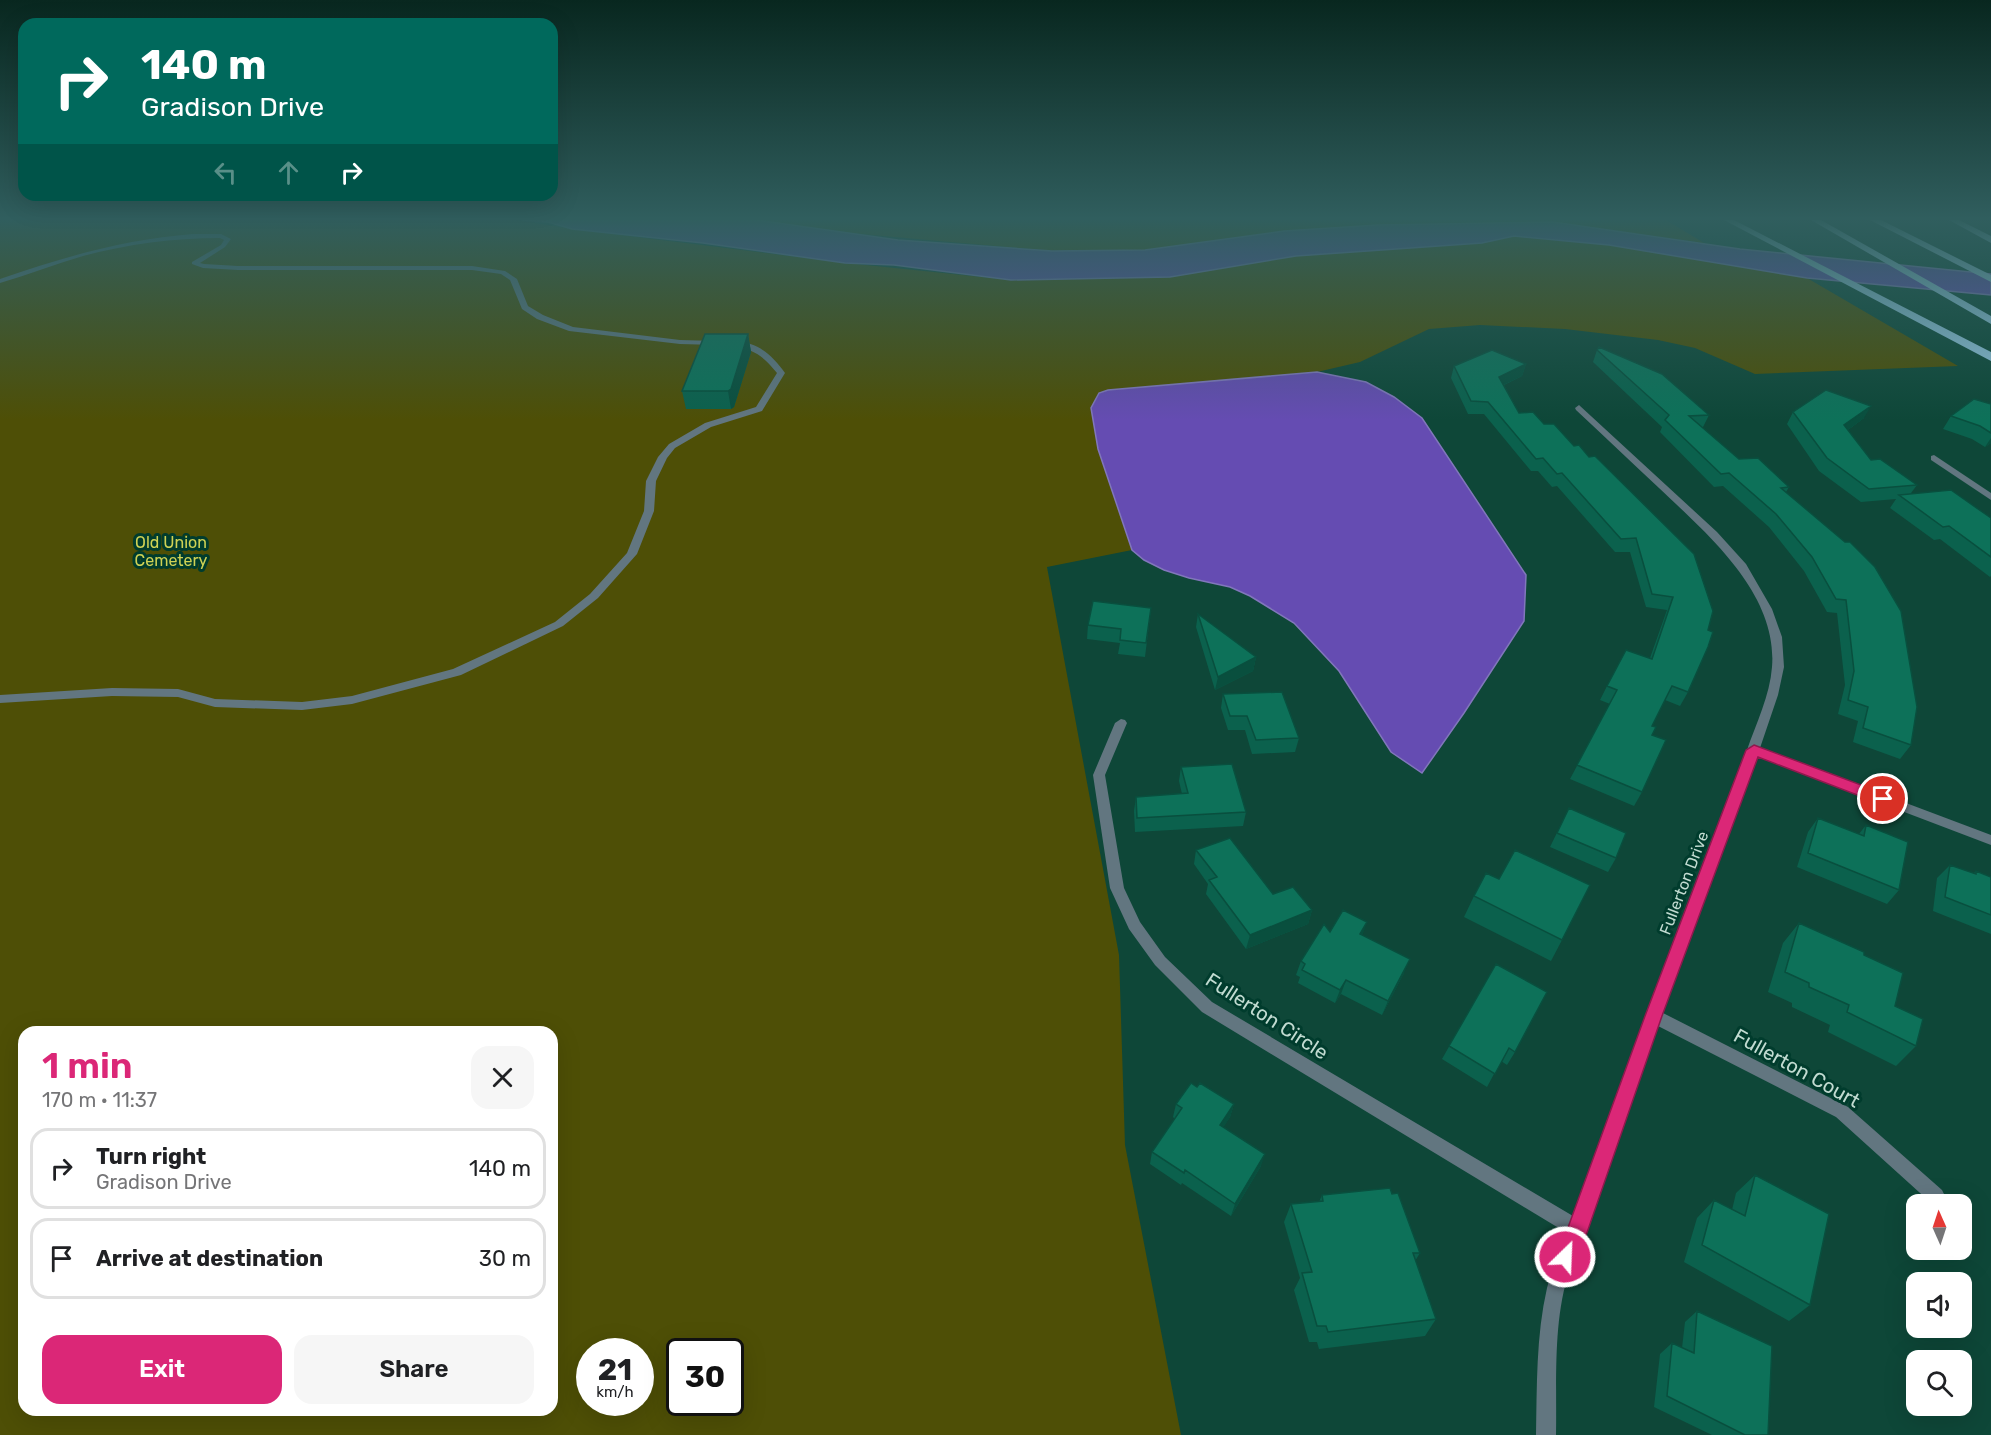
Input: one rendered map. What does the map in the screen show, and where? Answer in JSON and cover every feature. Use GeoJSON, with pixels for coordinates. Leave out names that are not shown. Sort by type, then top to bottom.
{"type":"FeatureCollection","features":[{"type":"Feature","properties":{"kind":"highway"},"geometry":{"type":"LineString","coordinates":[[1856,287],[1991,357]]}},
{"type":"Feature","properties":{"kind":"highway"},"geometry":{"type":"LineString","coordinates":[[1932,287],[1991,321]]}},
{"type":"Feature","properties":{"kind":"street"},"geometry":{"type":"LineString","coordinates":[[0,699],[112,692],[178,693],[214,703],[302,706],[352,700],[457,672],[558,624],[594,596],[632,554],[649,511],[651,481],[672,446],[708,425],[759,409],[781,373],[768,357],[750,345],[680,342],[572,329],[540,317],[525,307],[516,287]]}},
{"type":"Feature","properties":{"kind":"street","name":"Fullerton Drive"},"geometry":{"type":"LineString","coordinates":[[1546,1435],[1548,1337],[1556,1289],[1565,1257],[1578,1229],[1654,1016],[1754,750],[1772,695],[1778,667],[1774,630],[1756,587],[1742,566],[1719,540],[1579,408]]}},
{"type":"Feature","properties":{"kind":"street"},"geometry":{"type":"LineString","coordinates":[[1934,458],[1991,497]]}},
{"type":"Feature","properties":{"kind":"street","name":"Fullerton Circle"},"geometry":{"type":"LineString","coordinates":[[1121,723],[1099,775],[1114,876],[1134,925],[1160,961],[1208,1006],[1578,1229]]}},
{"type":"Feature","properties":{"kind":"street"},"geometry":{"type":"LineString","coordinates":[[1754,750],[1991,840]]}},
{"type":"Feature","properties":{"kind":"street","name":"Fullerton Court"},"geometry":{"type":"LineString","coordinates":[[1654,1016],[1842,1112],[1934,1194]]}},
{"type":"Feature","properties":{"kind":"green space","name":"Old Union Cemetery"},"geometry":{"type":"Polygon","coordinates":[[[0,287],[1822,287],[1958,366],[1755,374],[1695,348],[1658,340],[1565,329],[1480,325],[1429,329],[1360,362],[1317,372],[1108,390],[1098,449],[1132,550],[1047,567],[1119,955],[1125,1145],[1181,1435],[0,1435],[0,287]]]}},
{"type":"Feature","properties":{"kind":"shaded area"},"geometry":{"type":"Polygon","coordinates":[[[1904,287],[1991,287],[1991,295],[1904,287]]]}},
{"type":"Feature","properties":{"kind":"shaded area"},"geometry":{"type":"Polygon","coordinates":[[[1317,372],[1366,382],[1394,397],[1422,418],[1526,575],[1524,621],[1422,773],[1391,752],[1339,671],[1294,623],[1250,596],[1230,587],[1164,570],[1144,560],[1132,550],[1098,449],[1091,408],[1099,393],[1108,390],[1317,372]]]}},
{"type":"Feature","properties":{"kind":"building"},"geometry":{"type":"Polygon","coordinates":[[[705,334],[748,334],[731,389],[728,391],[682,391],[705,334]]]}},
{"type":"Feature","properties":{"kind":"building"},"geometry":{"type":"Polygon","coordinates":[[[1599,347],[1662,374],[1709,415],[1689,416],[1739,459],[1758,458],[1789,487],[1781,488],[1845,542],[1850,542],[1875,567],[1901,611],[1917,707],[1911,745],[1863,728],[1868,707],[1848,700],[1854,671],[1846,600],[1836,599],[1812,557],[1776,514],[1729,473],[1721,474],[1665,420],[1669,415],[1597,350],[1599,347]]]}},
{"type":"Feature","properties":{"kind":"building"},"geometry":{"type":"Polygon","coordinates":[[[1492,350],[1526,364],[1499,377],[1519,413],[1533,412],[1544,424],[1554,424],[1574,446],[1579,445],[1589,457],[1595,456],[1694,554],[1713,611],[1708,630],[1713,632],[1688,692],[1672,686],[1652,726],[1656,727],[1652,735],[1666,740],[1642,792],[1577,765],[1617,690],[1607,686],[1626,650],[1652,659],[1673,597],[1652,594],[1636,538],[1621,539],[1562,473],[1557,474],[1543,458],[1536,459],[1488,402],[1471,401],[1454,366],[1492,350]]]}},
{"type":"Feature","properties":{"kind":"building"},"geometry":{"type":"Polygon","coordinates":[[[1826,390],[1871,406],[1844,425],[1871,460],[1880,459],[1917,485],[1869,489],[1827,458],[1793,412],[1826,390]]]}},
{"type":"Feature","properties":{"kind":"building"},"geometry":{"type":"Polygon","coordinates":[[[1974,399],[1991,404],[1991,433],[1980,426],[1951,416],[1974,399]]]}},
{"type":"Feature","properties":{"kind":"building"},"geometry":{"type":"Polygon","coordinates":[[[1951,490],[1991,518],[1991,557],[1949,526],[1943,527],[1899,495],[1951,490]]]}},
{"type":"Feature","properties":{"kind":"building"},"geometry":{"type":"Polygon","coordinates":[[[1093,601],[1151,608],[1146,643],[1120,640],[1121,629],[1088,625],[1093,601]]]}},
{"type":"Feature","properties":{"kind":"building"},"geometry":{"type":"Polygon","coordinates":[[[1198,614],[1256,657],[1218,677],[1198,614]]]}},
{"type":"Feature","properties":{"kind":"building"},"geometry":{"type":"Polygon","coordinates":[[[1282,692],[1299,738],[1256,740],[1247,716],[1230,716],[1223,694],[1282,692]]]}},
{"type":"Feature","properties":{"kind":"building"},"geometry":{"type":"Polygon","coordinates":[[[1232,764],[1246,812],[1137,818],[1136,797],[1188,793],[1181,767],[1232,764]]]}},
{"type":"Feature","properties":{"kind":"building"},"geometry":{"type":"Polygon","coordinates":[[[1569,808],[1626,833],[1616,858],[1557,833],[1569,808]]]}},
{"type":"Feature","properties":{"kind":"building"},"geometry":{"type":"Polygon","coordinates":[[[1818,818],[1864,836],[1866,825],[1908,842],[1899,890],[1808,853],[1818,818]]]}},
{"type":"Feature","properties":{"kind":"building"},"geometry":{"type":"Polygon","coordinates":[[[1230,838],[1273,894],[1293,887],[1312,910],[1250,935],[1209,880],[1217,877],[1196,850],[1230,838]]]}},
{"type":"Feature","properties":{"kind":"building"},"geometry":{"type":"Polygon","coordinates":[[[1515,850],[1590,885],[1562,940],[1474,896],[1486,873],[1499,879],[1515,850]]]}},
{"type":"Feature","properties":{"kind":"building"},"geometry":{"type":"Polygon","coordinates":[[[1950,865],[1991,877],[1991,915],[1945,897],[1950,865]]]}},
{"type":"Feature","properties":{"kind":"building"},"geometry":{"type":"Polygon","coordinates":[[[1343,910],[1367,922],[1360,934],[1410,959],[1388,1001],[1346,980],[1340,990],[1302,970],[1305,964],[1301,961],[1324,924],[1330,932],[1343,910]]]}},
{"type":"Feature","properties":{"kind":"building"},"geometry":{"type":"Polygon","coordinates":[[[1799,923],[1864,952],[1864,955],[1903,973],[1895,1006],[1923,1019],[1916,1046],[1847,1012],[1849,1005],[1809,987],[1809,983],[1785,972],[1799,923]]]}},
{"type":"Feature","properties":{"kind":"building"},"geometry":{"type":"Polygon","coordinates":[[[1496,964],[1547,992],[1515,1052],[1509,1048],[1495,1074],[1449,1046],[1496,964]]]}},
{"type":"Feature","properties":{"kind":"building"},"geometry":{"type":"Polygon","coordinates":[[[1191,1083],[1197,1087],[1200,1083],[1234,1104],[1220,1125],[1265,1154],[1235,1204],[1185,1170],[1184,1173],[1152,1152],[1182,1108],[1176,1104],[1191,1083]]]}},
{"type":"Feature","properties":{"kind":"building"},"geometry":{"type":"Polygon","coordinates":[[[1755,1175],[1829,1214],[1810,1305],[1702,1245],[1714,1200],[1745,1216],[1755,1175]]]}},
{"type":"Feature","properties":{"kind":"building"},"geometry":{"type":"Polygon","coordinates":[[[1390,1188],[1392,1194],[1398,1193],[1420,1253],[1413,1253],[1436,1319],[1328,1332],[1326,1326],[1317,1326],[1302,1273],[1312,1272],[1291,1204],[1323,1201],[1322,1195],[1390,1188]]]}},
{"type":"Feature","properties":{"kind":"building"},"geometry":{"type":"Polygon","coordinates":[[[1697,1311],[1772,1346],[1768,1435],[1745,1435],[1667,1396],[1672,1343],[1694,1353],[1697,1311]]]}},
{"type":"Feature","properties":{"kind":"route"},"geometry":{"type":"LineString","coordinates":[[1565,1257],[1570,1250],[1654,1016],[1754,750],[1883,799]]}}]}
